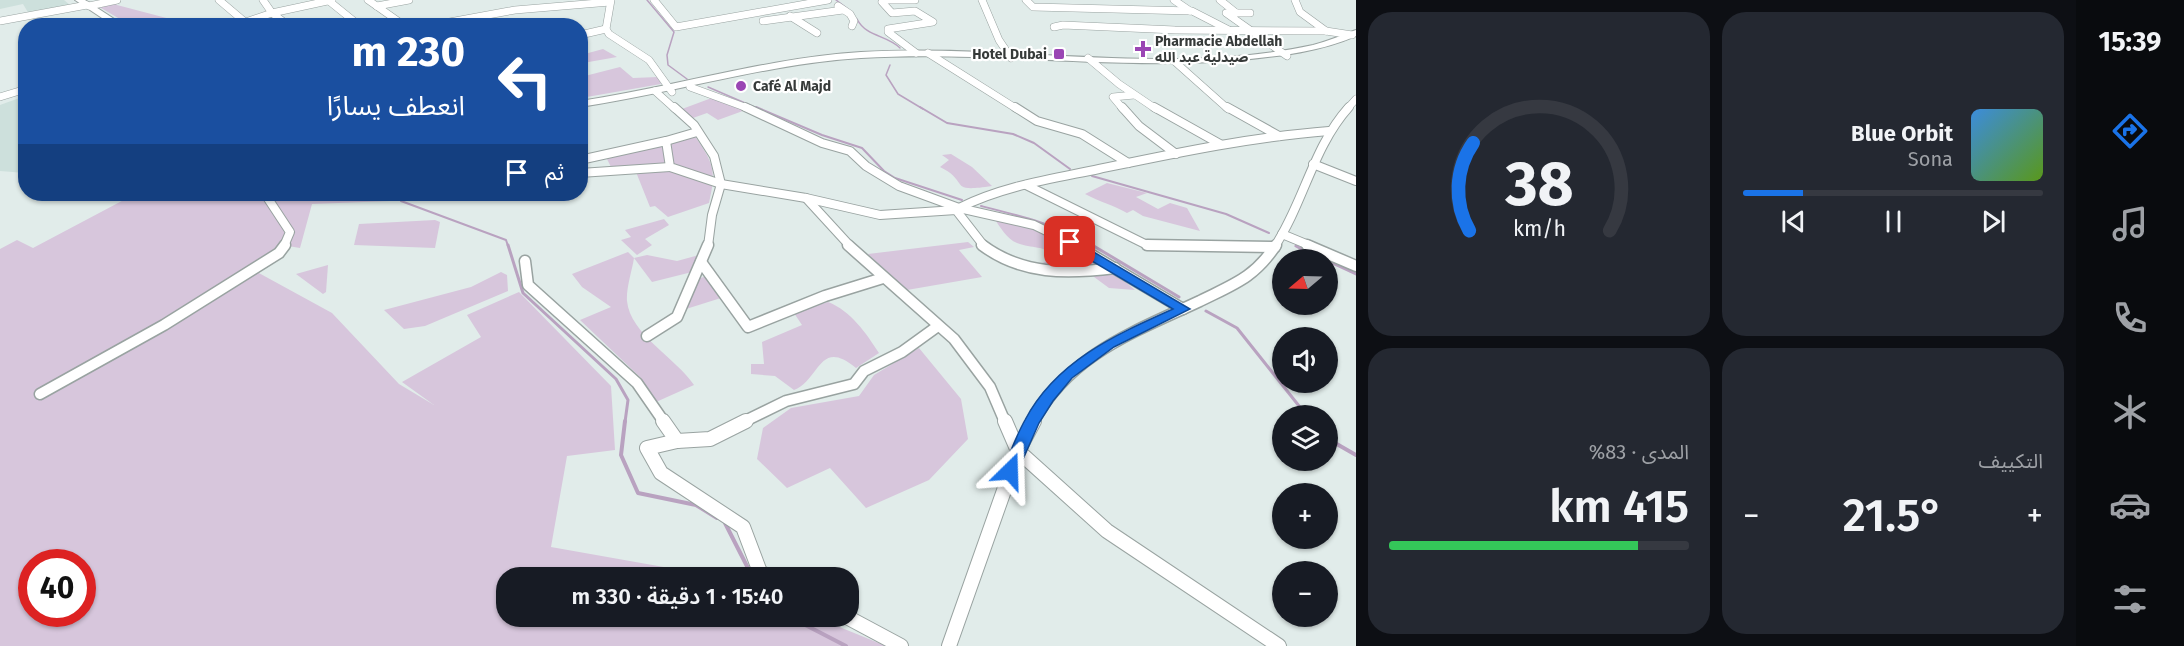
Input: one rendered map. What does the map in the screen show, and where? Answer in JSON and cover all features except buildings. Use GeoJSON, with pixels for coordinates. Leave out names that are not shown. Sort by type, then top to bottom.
{"type":"FeatureCollection","features":[{"type":"Feature","properties":{"kind":"highway"},"geometry":{"type":"LineString","coordinates":[[69,0],[83,4],[107,18]]}},
{"type":"Feature","properties":{"kind":"highway"},"geometry":{"type":"LineString","coordinates":[[83,4],[100,18]]}},
{"type":"Feature","properties":{"kind":"highway"},"geometry":{"type":"LineString","coordinates":[[588,105],[671,90],[739,72],[812,61],[916,53],[1174,62],[1285,54],[1355,36]]}},
{"type":"Feature","properties":{"kind":"highway"},"geometry":{"type":"LineString","coordinates":[[671,90],[812,61],[930,54]]}},
{"type":"Feature","properties":{"kind":"street"},"geometry":{"type":"LineString","coordinates":[[0,21],[83,4],[117,0]]}},
{"type":"Feature","properties":{"kind":"street"},"geometry":{"type":"LineString","coordinates":[[219,0],[240,18]]}},
{"type":"Feature","properties":{"kind":"street"},"geometry":{"type":"LineString","coordinates":[[263,0],[279,18]]}},
{"type":"Feature","properties":{"kind":"street"},"geometry":{"type":"LineString","coordinates":[[287,0],[293,8]]}},
{"type":"Feature","properties":{"kind":"street"},"geometry":{"type":"LineString","coordinates":[[257,18],[330,0],[351,18]]}},
{"type":"Feature","properties":{"kind":"street"},"geometry":{"type":"LineString","coordinates":[[368,0],[394,18]]}},
{"type":"Feature","properties":{"kind":"street"},"geometry":{"type":"LineString","coordinates":[[377,6],[409,0]]}},
{"type":"Feature","properties":{"kind":"street"},"geometry":{"type":"LineString","coordinates":[[654,0],[676,27],[829,0],[850,15],[854,21],[852,26]]}},
{"type":"Feature","properties":{"kind":"street"},"geometry":{"type":"LineString","coordinates":[[884,1],[915,0]]}},
{"type":"Feature","properties":{"kind":"street"},"geometry":{"type":"LineString","coordinates":[[982,0],[999,39],[1010,57]]}},
{"type":"Feature","properties":{"kind":"street"},"geometry":{"type":"LineString","coordinates":[[1026,0],[1034,7],[1190,11]]}},
{"type":"Feature","properties":{"kind":"street"},"geometry":{"type":"LineString","coordinates":[[1174,0],[1190,11],[1211,19],[1229,30]]}},
{"type":"Feature","properties":{"kind":"street"},"geometry":{"type":"LineString","coordinates":[[1220,0],[1235,12]]}},
{"type":"Feature","properties":{"kind":"street"},"geometry":{"type":"LineString","coordinates":[[1295,0],[1300,12],[1326,31]]}},
{"type":"Feature","properties":{"kind":"street"},"geometry":{"type":"LineString","coordinates":[[472,18],[517,10],[610,1],[606,29],[614,38],[654,65],[671,90]]}},
{"type":"Feature","properties":{"kind":"street"},"geometry":{"type":"LineString","coordinates":[[884,1],[892,13],[915,11],[933,22],[888,28],[888,32],[916,53]]}},
{"type":"Feature","properties":{"kind":"street"},"geometry":{"type":"LineString","coordinates":[[510,5],[517,10]]}},
{"type":"Feature","properties":{"kind":"street"},"geometry":{"type":"LineString","coordinates":[[777,9],[817,33]]}},
{"type":"Feature","properties":{"kind":"street"},"geometry":{"type":"LineString","coordinates":[[1089,9],[1090,26]]}},
{"type":"Feature","properties":{"kind":"street"},"geometry":{"type":"LineString","coordinates":[[763,21],[843,10]]}},
{"type":"Feature","properties":{"kind":"street"},"geometry":{"type":"LineString","coordinates":[[1119,10],[1129,28]]}},
{"type":"Feature","properties":{"kind":"street"},"geometry":{"type":"LineString","coordinates":[[1133,11],[1140,17]]}},
{"type":"Feature","properties":{"kind":"street"},"geometry":{"type":"LineString","coordinates":[[1250,13],[1226,13],[1246,30],[1285,54]]}},
{"type":"Feature","properties":{"kind":"street"},"geometry":{"type":"LineString","coordinates":[[1146,23],[1153,29]]}},
{"type":"Feature","properties":{"kind":"street"},"geometry":{"type":"LineString","coordinates":[[1054,27],[1326,31],[1355,36]]}},
{"type":"Feature","properties":{"kind":"street"},"geometry":{"type":"LineString","coordinates":[[588,33],[606,29]]}},
{"type":"Feature","properties":{"kind":"street"},"geometry":{"type":"LineString","coordinates":[[930,54],[1037,121],[1082,134],[1128,163]]}},
{"type":"Feature","properties":{"kind":"street"},"geometry":{"type":"LineString","coordinates":[[1090,60],[1120,87],[1147,101],[1160,113],[1220,144]]}},
{"type":"Feature","properties":{"kind":"street"},"geometry":{"type":"LineString","coordinates":[[1174,62],[1231,111],[1279,136]]}},
{"type":"Feature","properties":{"kind":"street"},"geometry":{"type":"LineString","coordinates":[[690,87],[756,111],[822,143],[850,151],[866,166],[899,186],[957,209],[981,244],[1013,266],[1062,271],[1115,268]]}},
{"type":"Feature","properties":{"kind":"street"},"geometry":{"type":"LineString","coordinates":[[0,96],[18,91]]}},
{"type":"Feature","properties":{"kind":"street"},"geometry":{"type":"LineString","coordinates":[[647,336],[677,317],[707,251],[712,215],[721,184],[714,156],[694,125],[657,93]]}},
{"type":"Feature","properties":{"kind":"street"},"geometry":{"type":"LineString","coordinates":[[1135,95],[1113,97],[1139,126],[1176,154]]}},
{"type":"Feature","properties":{"kind":"street"},"geometry":{"type":"LineString","coordinates":[[950,646],[1018,451],[1047,397],[1086,358],[1118,339],[1249,277],[1260,268],[1282,234],[1329,131],[1335,121],[1356,99]]}},
{"type":"Feature","properties":{"kind":"street"},"geometry":{"type":"LineString","coordinates":[[957,209],[989,194],[1026,184],[1220,144],[1329,131]]}},
{"type":"Feature","properties":{"kind":"street"},"geometry":{"type":"LineString","coordinates":[[588,158],[697,132]]}},
{"type":"Feature","properties":{"kind":"street"},"geometry":{"type":"LineString","coordinates":[[666,141],[670,167]]}},
{"type":"Feature","properties":{"kind":"street"},"geometry":{"type":"LineString","coordinates":[[1313,164],[1356,181]]}},
{"type":"Feature","properties":{"kind":"street"},"geometry":{"type":"LineString","coordinates":[[588,172],[670,167],[721,184],[806,198],[880,215],[957,209],[998,215],[1034,225],[1115,268],[1183,309]]}},
{"type":"Feature","properties":{"kind":"street"},"geometry":{"type":"LineString","coordinates":[[1026,184],[1147,245],[1167,248],[1251,245],[1275,247]]}},
{"type":"Feature","properties":{"kind":"street"},"geometry":{"type":"LineString","coordinates":[[806,198],[845,242],[954,339],[990,387],[1018,451],[1107,531],[1279,646]]}},
{"type":"Feature","properties":{"kind":"street"},"geometry":{"type":"LineString","coordinates":[[40,394],[164,325],[279,253],[287,243],[290,232],[270,201]]}},
{"type":"Feature","properties":{"kind":"street"},"geometry":{"type":"LineString","coordinates":[[1282,234],[1354,264]]}},
{"type":"Feature","properties":{"kind":"street"},"geometry":{"type":"LineString","coordinates":[[525,261],[528,285],[637,383],[677,441]]}},
{"type":"Feature","properties":{"kind":"street"},"geometry":{"type":"LineString","coordinates":[[701,262],[748,327],[825,296],[883,278]]}},
{"type":"Feature","properties":{"kind":"street"},"geometry":{"type":"LineString","coordinates":[[758,567],[743,527],[661,473],[646,448],[677,441],[710,439],[786,401],[854,384],[864,371],[902,352],[938,326]]}},
{"type":"Feature","properties":{"kind":"street"},"geometry":{"type":"LineString","coordinates":[[859,624],[901,646]]}},
{"type":"Feature","properties":{"kind":"shaded area"},"geometry":{"type":"Polygon","coordinates":[[[0,0],[64,0],[71,6],[29,14],[23,4],[0,9],[0,0]]]}},
{"type":"Feature","properties":{"kind":"shaded area"},"geometry":{"type":"Polygon","coordinates":[[[114,2],[117,5],[166,18],[118,18],[96,5],[114,2]]]}},
{"type":"Feature","properties":{"kind":"shaded area"},"geometry":{"type":"Polygon","coordinates":[[[603,49],[617,57],[588,62],[588,53],[603,49]]]}},
{"type":"Feature","properties":{"kind":"shaded area"},"geometry":{"type":"Polygon","coordinates":[[[620,67],[633,78],[658,77],[661,84],[588,97],[588,75],[620,67]]]}},
{"type":"Feature","properties":{"kind":"shaded area"},"geometry":{"type":"Polygon","coordinates":[[[717,96],[751,108],[718,120],[707,113],[693,118],[682,109],[717,96]]]}},
{"type":"Feature","properties":{"kind":"shaded area"},"geometry":{"type":"Polygon","coordinates":[[[18,99],[18,172],[0,171],[0,105],[18,99]]]}},
{"type":"Feature","properties":{"kind":"shaded area"},"geometry":{"type":"Polygon","coordinates":[[[694,135],[712,167],[713,182],[709,203],[668,217],[655,206],[650,207],[636,172],[611,167],[607,159],[694,135]]]}},
{"type":"Feature","properties":{"kind":"shaded area"},"geometry":{"type":"Polygon","coordinates":[[[951,154],[972,167],[992,186],[969,188],[960,185],[955,177],[940,167],[949,160],[942,155],[951,154]]]}},
{"type":"Feature","properties":{"kind":"shaded area"},"geometry":{"type":"Polygon","coordinates":[[[1107,183],[1147,193],[1136,197],[1158,209],[1170,203],[1187,208],[1200,231],[1143,216],[1133,210],[1127,213],[1085,194],[1107,183]]]}},
{"type":"Feature","properties":{"kind":"shaded area"},"geometry":{"type":"Polygon","coordinates":[[[122,201],[390,201],[312,204],[300,248],[288,246],[257,272],[332,313],[399,384],[434,405],[402,382],[481,337],[467,315],[519,292],[611,386],[615,450],[567,456],[551,547],[664,567],[496,567],[496,627],[839,627],[886,646],[0,646],[0,249],[17,240],[33,248],[122,201]]]}},
{"type":"Feature","properties":{"kind":"shaded area"},"geometry":{"type":"Polygon","coordinates":[[[994,218],[1033,229],[1070,245],[1104,265],[1135,290],[1109,288],[1090,274],[1042,263],[1058,257],[1048,251],[1013,241],[994,218]]]}},
{"type":"Feature","properties":{"kind":"shaded area"},"geometry":{"type":"Polygon","coordinates":[[[664,219],[669,225],[645,239],[652,245],[637,255],[621,240],[631,237],[625,230],[664,219]]]}},
{"type":"Feature","properties":{"kind":"shaded area"},"geometry":{"type":"Polygon","coordinates":[[[435,220],[440,222],[435,248],[354,245],[359,224],[435,220]]]}},
{"type":"Feature","properties":{"kind":"shaded area"},"geometry":{"type":"Polygon","coordinates":[[[968,242],[974,247],[959,250],[982,277],[907,290],[868,254],[968,242]]]}},
{"type":"Feature","properties":{"kind":"shaded area"},"geometry":{"type":"Polygon","coordinates":[[[628,252],[634,258],[627,296],[630,313],[645,335],[694,385],[656,402],[640,377],[580,320],[611,307],[582,287],[572,274],[628,252]]]}},
{"type":"Feature","properties":{"kind":"shaded area"},"geometry":{"type":"Polygon","coordinates":[[[647,255],[677,261],[699,255],[692,272],[652,282],[634,258],[647,255]]]}},
{"type":"Feature","properties":{"kind":"shaded area"},"geometry":{"type":"Polygon","coordinates":[[[328,265],[326,292],[323,294],[296,274],[328,265]]]}},
{"type":"Feature","properties":{"kind":"shaded area"},"geometry":{"type":"Polygon","coordinates":[[[501,272],[507,275],[508,291],[425,326],[404,329],[384,310],[471,287],[501,272]]]}},
{"type":"Feature","properties":{"kind":"shaded area"},"geometry":{"type":"Polygon","coordinates":[[[707,276],[721,298],[686,309],[697,279],[707,276]]]}},
{"type":"Feature","properties":{"kind":"shaded area"},"geometry":{"type":"Polygon","coordinates":[[[828,302],[851,317],[879,353],[856,368],[844,360],[834,357],[827,359],[803,385],[794,390],[775,376],[751,374],[751,364],[764,364],[762,342],[802,325],[794,313],[828,302]]]}},
{"type":"Feature","properties":{"kind":"shaded area"},"geometry":{"type":"Polygon","coordinates":[[[919,348],[961,399],[968,439],[929,480],[866,508],[830,468],[787,488],[757,459],[763,428],[791,408],[859,396],[874,375],[919,348]]]}},
{"type":"Feature","properties":{"kind":"waterway"},"geometry":{"type":"LineString","coordinates":[[647,0],[674,32],[667,55],[668,65],[687,79]]}},
{"type":"Feature","properties":{"kind":"waterway"},"geometry":{"type":"LineString","coordinates":[[836,0],[848,9]]}},
{"type":"Feature","properties":{"kind":"waterway"},"geometry":{"type":"LineString","coordinates":[[857,19],[871,33],[900,48]]}},
{"type":"Feature","properties":{"kind":"waterway"},"geometry":{"type":"LineString","coordinates":[[890,65],[886,75],[898,94],[923,109]]}},
{"type":"Feature","properties":{"kind":"waterway"},"geometry":{"type":"LineString","coordinates":[[708,87],[759,109]]}},
{"type":"Feature","properties":{"kind":"waterway"},"geometry":{"type":"LineString","coordinates":[[756,107],[822,135],[862,148],[884,171],[895,178],[962,200]]}},
{"type":"Feature","properties":{"kind":"waterway"},"geometry":{"type":"LineString","coordinates":[[920,107],[947,123],[1013,134],[1034,143],[1070,169]]}},
{"type":"Feature","properties":{"kind":"waterway"},"geometry":{"type":"LineString","coordinates":[[1092,176],[1226,214],[1269,233]]}},
{"type":"Feature","properties":{"kind":"waterway"},"geometry":{"type":"LineString","coordinates":[[401,201],[506,240],[508,246]]}},
{"type":"Feature","properties":{"kind":"waterway"},"geometry":{"type":"LineString","coordinates":[[981,206],[1053,227],[1092,245]]}},
{"type":"Feature","properties":{"kind":"waterway"},"geometry":{"type":"LineString","coordinates":[[508,245],[523,293],[616,379],[628,400],[625,422]]}},
{"type":"Feature","properties":{"kind":"waterway"},"geometry":{"type":"LineString","coordinates":[[1092,245],[1179,297]]}},
{"type":"Feature","properties":{"kind":"waterway"},"geometry":{"type":"LineString","coordinates":[[1296,246],[1302,249]]}},
{"type":"Feature","properties":{"kind":"waterway"},"geometry":{"type":"LineString","coordinates":[[1338,266],[1356,274]]}},
{"type":"Feature","properties":{"kind":"waterway"},"geometry":{"type":"LineString","coordinates":[[1206,311],[1237,328],[1298,405]]}},
{"type":"Feature","properties":{"kind":"waterway"},"geometry":{"type":"LineString","coordinates":[[625,421],[621,455],[638,493],[696,505],[717,518]]}},
{"type":"Feature","properties":{"kind":"waterway"},"geometry":{"type":"LineString","coordinates":[[1338,445],[1356,455]]}},
{"type":"Feature","properties":{"kind":"waterway"},"geometry":{"type":"LineString","coordinates":[[725,523],[747,567]]}},
{"type":"Feature","properties":{"kind":"waterway"},"geometry":{"type":"LineString","coordinates":[[809,627],[846,646]]}},
{"type":"Feature","properties":{"kind":"place","name":"Pharmacie Abdellah صيدلية عبد الله"},"geometry":{"type":"Point","coordinates":[1143,49]}},
{"type":"Feature","properties":{"kind":"place","name":"Hotel Dubai"},"geometry":{"type":"Point","coordinates":[1059,54]}},
{"type":"Feature","properties":{"kind":"place","name":"Café Al Majd"},"geometry":{"type":"Point","coordinates":[741,86]}},
{"type":"Feature","properties":{"kind":"route"},"geometry":{"type":"LineString","coordinates":[[1010,471],[1032,421],[1047,397],[1067,375],[1086,358],[1109,344],[1183,309],[1070,242]]}}]}
